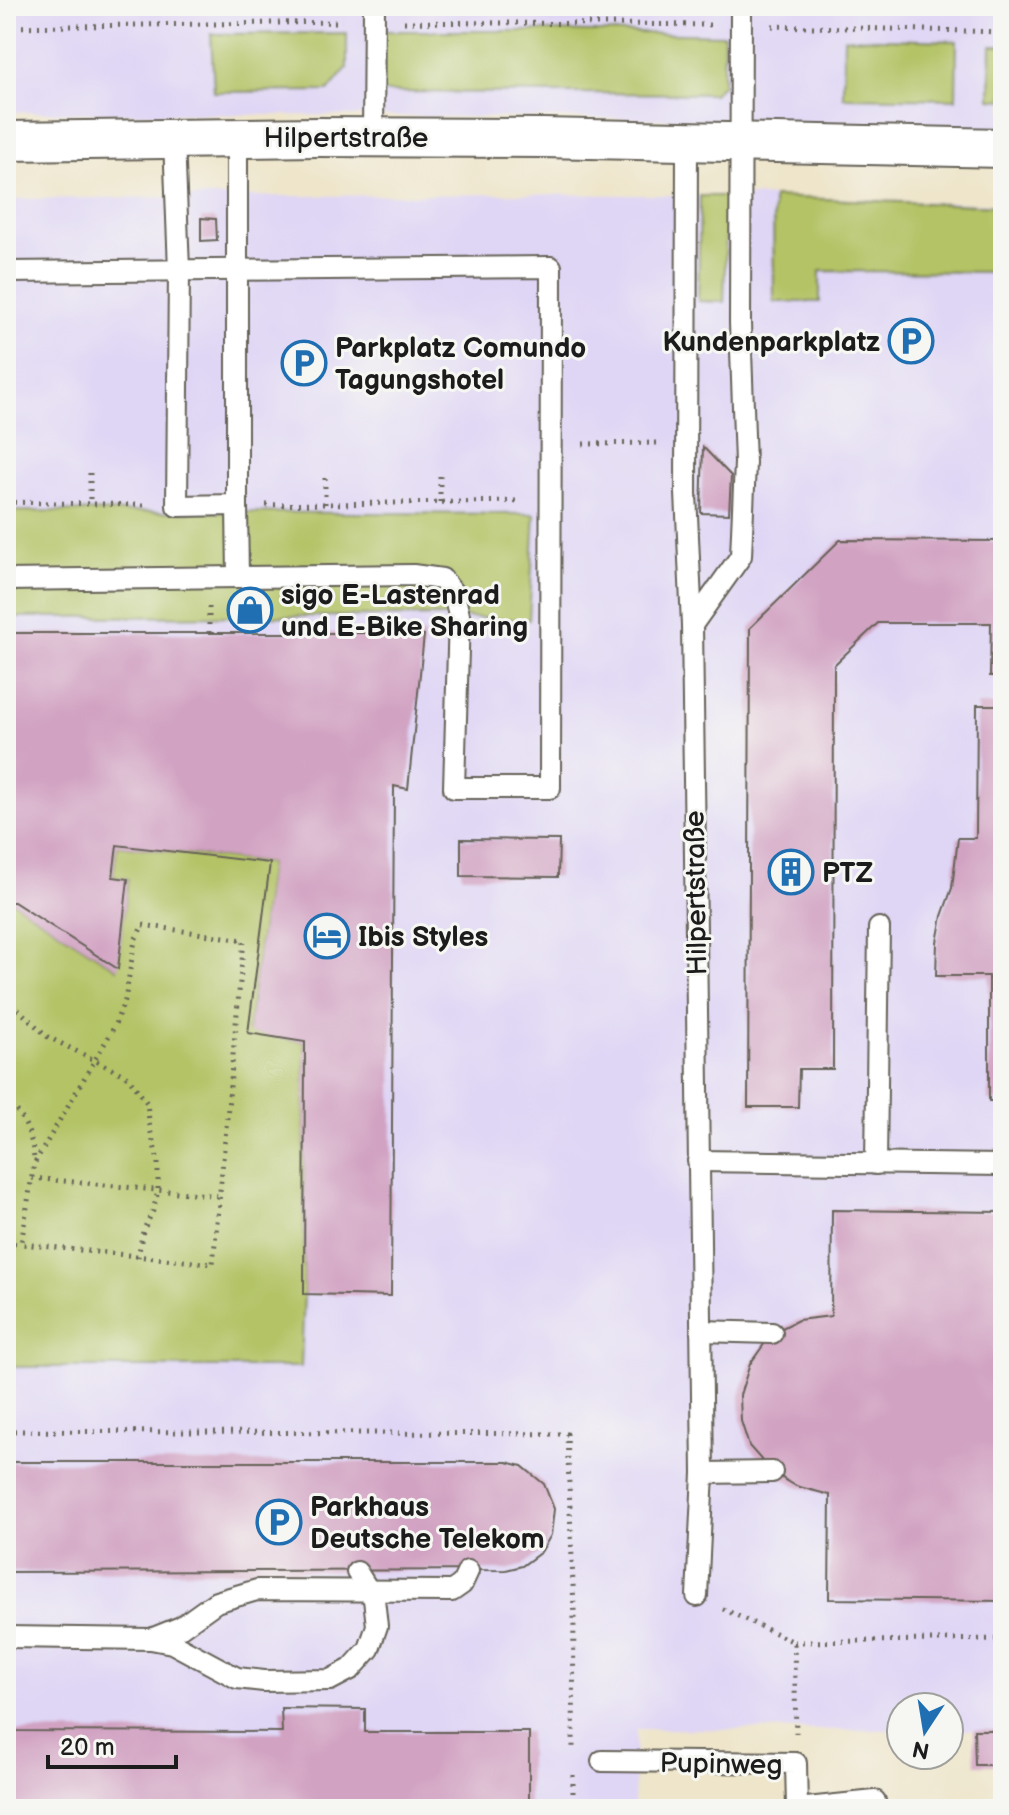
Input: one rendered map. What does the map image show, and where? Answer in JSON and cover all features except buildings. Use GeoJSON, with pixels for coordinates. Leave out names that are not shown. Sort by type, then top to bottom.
{"type":"FeatureCollection","features":[{"type":"Feature","properties":{"kind":"street","name":"Hilpertstraße"},"geometry":{"type":"LineString","coordinates":[[6,141],[373,137],[687,140],[1003,148]]}},
{"type":"Feature","properties":{"kind":"lane"},"geometry":{"type":"LineString","coordinates":[[373,137],[374,14]]}},
{"type":"Feature","properties":{"kind":"lane"},"geometry":{"type":"LineString","coordinates":[[692,625],[741,556],[745,463],[740,323],[741,16]]}},
{"type":"Feature","properties":{"kind":"lane"},"geometry":{"type":"LineString","coordinates":[[237,137],[238,577]]}},
{"type":"Feature","properties":{"kind":"lane"},"geometry":{"type":"LineString","coordinates":[[174,139],[179,270],[177,506],[237,505]]}},
{"type":"Feature","properties":{"kind":"lane","name":"Hilpertstraße"},"geometry":{"type":"LineString","coordinates":[[687,140],[686,443],[692,625],[703,1473],[697,1596]]}},
{"type":"Feature","properties":{"kind":"lane"},"geometry":{"type":"LineString","coordinates":[[6,272],[551,267],[550,788],[454,788],[459,615],[454,594],[442,579],[413,575],[6,580]]}},
{"type":"Feature","properties":{"kind":"lane"},"geometry":{"type":"LineString","coordinates":[[876,1164],[879,928]]}},
{"type":"Feature","properties":{"kind":"lane"},"geometry":{"type":"LineString","coordinates":[[698,1161],[1003,1165]]}},
{"type":"Feature","properties":{"kind":"lane"},"geometry":{"type":"LineString","coordinates":[[701,1331],[772,1333]]}},
{"type":"Feature","properties":{"kind":"lane"},"geometry":{"type":"LineString","coordinates":[[703,1473],[772,1472]]}},
{"type":"Feature","properties":{"kind":"lane"},"geometry":{"type":"LineString","coordinates":[[151,1639],[181,1627],[216,1602],[257,1590],[452,1591],[462,1584],[468,1571]]}},
{"type":"Feature","properties":{"kind":"lane"},"geometry":{"type":"LineString","coordinates":[[6,1637],[151,1639],[172,1643],[237,1678],[264,1681],[330,1680],[351,1669],[369,1649],[377,1626],[374,1599],[357,1572]]}},
{"type":"Feature","properties":{"kind":"lane","name":"Pupinweg"},"geometry":{"type":"LineString","coordinates":[[602,1761],[796,1763],[797,1809],[875,1801]]}},
{"type":"Feature","properties":{"kind":"path"},"geometry":{"type":"LineString","coordinates":[[6,27],[374,14],[741,16],[1003,32]]}},
{"type":"Feature","properties":{"kind":"path"},"geometry":{"type":"LineString","coordinates":[[549,444],[686,443]]}},
{"type":"Feature","properties":{"kind":"path"},"geometry":{"type":"LineString","coordinates":[[90,473],[90,503]]}},
{"type":"Feature","properties":{"kind":"path"},"geometry":{"type":"LineString","coordinates":[[325,473],[325,504]]}},
{"type":"Feature","properties":{"kind":"path"},"geometry":{"type":"LineString","coordinates":[[440,473],[440,502]]}},
{"type":"Feature","properties":{"kind":"path"},"geometry":{"type":"LineString","coordinates":[[237,505],[549,501]]}},
{"type":"Feature","properties":{"kind":"path"},"geometry":{"type":"LineString","coordinates":[[6,502],[177,506]]}},
{"type":"Feature","properties":{"kind":"path"},"geometry":{"type":"LineString","coordinates":[[6,1243],[213,1264],[244,940],[143,925],[135,940],[125,1000],[113,1029],[34,1164]]}},
{"type":"Feature","properties":{"kind":"path"},"geometry":{"type":"LineString","coordinates":[[6,998],[48,1037],[128,1077],[147,1103],[158,1161],[158,1191],[143,1231],[138,1257]]}},
{"type":"Feature","properties":{"kind":"path"},"geometry":{"type":"LineString","coordinates":[[6,1099],[17,1109],[33,1145],[34,1164],[21,1244]]}},
{"type":"Feature","properties":{"kind":"path"},"geometry":{"type":"LineString","coordinates":[[32,1178],[219,1196]]}},
{"type":"Feature","properties":{"kind":"path"},"geometry":{"type":"LineString","coordinates":[[6,1431],[567,1434],[574,1609],[573,1809]]}},
{"type":"Feature","properties":{"kind":"path"},"geometry":{"type":"LineString","coordinates":[[697,1596],[794,1642],[1003,1639]]}},
{"type":"Feature","properties":{"kind":"path"},"geometry":{"type":"LineString","coordinates":[[794,1642],[796,1729]]}},
{"type":"Feature","properties":{"kind":"shaded area"},"geometry":{"type":"Polygon","coordinates":[[[6,6],[1003,6],[1003,129],[660,119],[6,112],[6,6]]]}},
{"type":"Feature","properties":{"kind":"shaded area"},"geometry":{"type":"Polygon","coordinates":[[[502,194],[758,196],[1003,204],[1003,1730],[965,1730],[965,1691],[885,1691],[885,1730],[636,1729],[634,1809],[6,1809],[6,199],[502,194]]]}},
{"type":"Feature","properties":{"kind":"green space"},"geometry":{"type":"Polygon","coordinates":[[[383,31],[724,35],[723,84],[713,94],[383,92],[383,31]]]}},
{"type":"Feature","properties":{"kind":"green space"},"geometry":{"type":"Polygon","coordinates":[[[347,33],[347,68],[328,91],[214,92],[211,34],[347,33]]]}},
{"type":"Feature","properties":{"kind":"green space"},"geometry":{"type":"Polygon","coordinates":[[[844,38],[957,41],[956,99],[843,97],[844,38]]]}},
{"type":"Feature","properties":{"kind":"green space"},"geometry":{"type":"Polygon","coordinates":[[[991,46],[1003,46],[1003,100],[990,99],[991,46]]]}},
{"type":"Feature","properties":{"kind":"green space"},"geometry":{"type":"Polygon","coordinates":[[[700,196],[727,196],[724,302],[698,301],[700,196]]]}},
{"type":"Feature","properties":{"kind":"green space"},"geometry":{"type":"Polygon","coordinates":[[[773,197],[1003,206],[1003,272],[820,271],[820,302],[774,302],[773,197]]]}},
{"type":"Feature","properties":{"kind":"green space"},"geometry":{"type":"Polygon","coordinates":[[[6,511],[535,514],[529,620],[437,616],[6,617],[6,511]]]}},
{"type":"Feature","properties":{"kind":"green space"},"geometry":{"type":"Polygon","coordinates":[[[117,845],[270,863],[248,1032],[305,1042],[301,1367],[6,1367],[6,902],[14,902],[117,969],[128,879],[113,877],[117,845]]]}},
{"type":"Feature","properties":{"kind":"place","name":"Kundenparkplatz"},"geometry":{"type":"Point","coordinates":[911,341]}},
{"type":"Feature","properties":{"kind":"place","name":"Parkplatz Comundo Tagungshotel"},"geometry":{"type":"Point","coordinates":[304,363]}},
{"type":"Feature","properties":{"kind":"place","name":"sigo E-Lastenrad und E-Bike Sharing"},"geometry":{"type":"Point","coordinates":[250,610]}},
{"type":"Feature","properties":{"kind":"place","name":"PTZ"},"geometry":{"type":"Point","coordinates":[791,872]}},
{"type":"Feature","properties":{"kind":"place","name":"Ibis Styles"},"geometry":{"type":"Point","coordinates":[327,936]}},
{"type":"Feature","properties":{"kind":"place","name":"Parkhaus Deutsche Telekom"},"geometry":{"type":"Point","coordinates":[279,1522]}}]}
